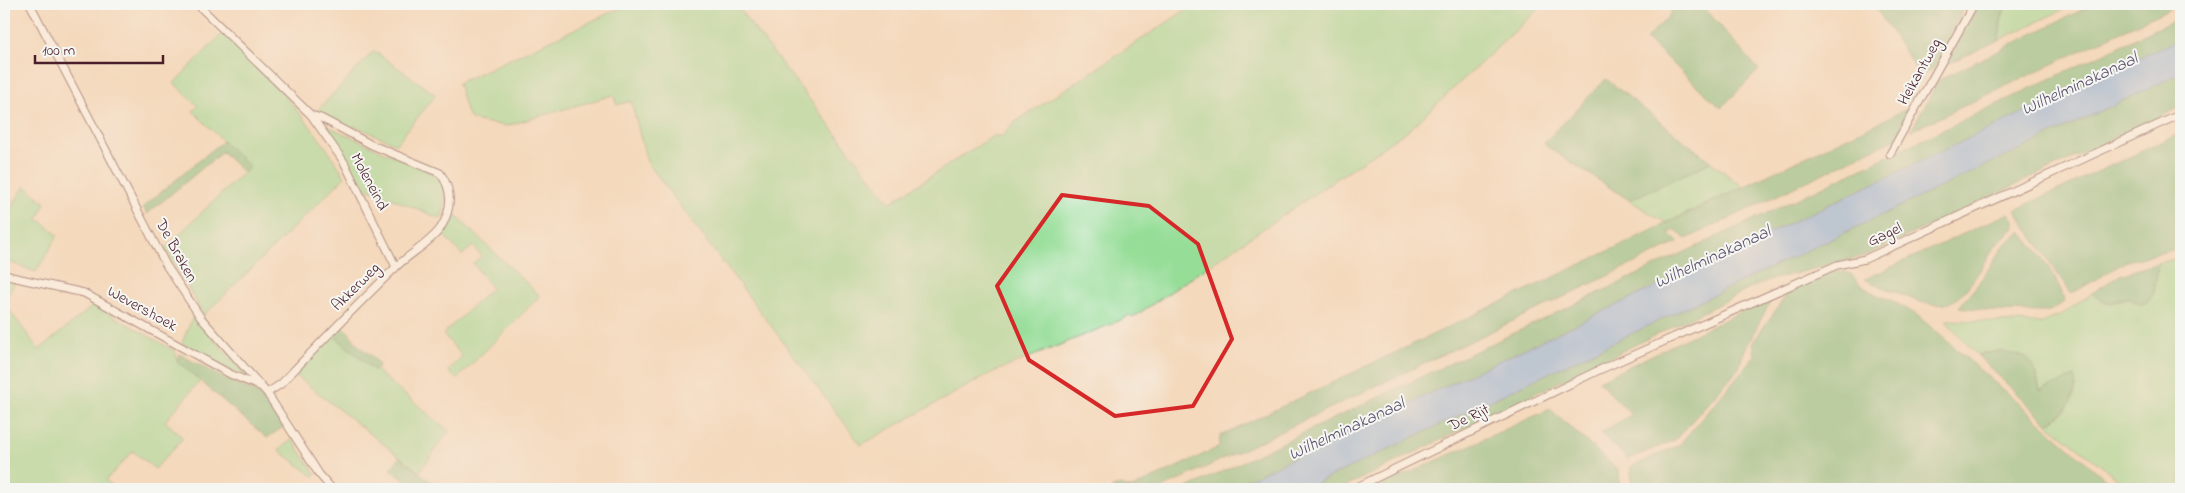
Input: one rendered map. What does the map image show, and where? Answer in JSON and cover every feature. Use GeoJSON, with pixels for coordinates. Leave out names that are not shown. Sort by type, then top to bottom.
{"type":"FeatureCollection","features":[{"type":"Feature","properties":{"kind":"street","name":"De Braken"},"geometry":{"type":"LineString","coordinates":[[30,4],[179,287],[201,318],[267,393],[319,474],[332,489]]}},
{"type":"Feature","properties":{"kind":"street","name":"Moleneind"},"geometry":{"type":"LineString","coordinates":[[197,4],[311,115],[344,162],[396,267]]}},
{"type":"Feature","properties":{"kind":"street","name":"Heikantweg"},"geometry":{"type":"LineString","coordinates":[[1890,154],[1974,4]]}},
{"type":"Feature","properties":{"kind":"street","name":"Gagel"},"geometry":{"type":"LineString","coordinates":[[1597,371],[1837,265],[1865,259],[2181,114]]}},
{"type":"Feature","properties":{"kind":"street","name":"Moleneind"},"geometry":{"type":"LineString","coordinates":[[311,115],[321,118],[372,145],[440,173],[447,182],[450,193]]}},
{"type":"Feature","properties":{"kind":"street","name":"Akkerweg"},"geometry":{"type":"LineString","coordinates":[[267,393],[280,384],[396,267],[423,246],[439,229],[447,215],[450,193]]}},
{"type":"Feature","properties":{"kind":"street","name":"Wevershoek"},"geometry":{"type":"LineString","coordinates":[[4,274],[12,278],[84,294],[230,374],[261,387]]}},
{"type":"Feature","properties":{"kind":"street","name":"De Rijt"},"geometry":{"type":"LineString","coordinates":[[1353,489],[1597,371]]}},
{"type":"Feature","properties":{"kind":"highlighted area"},"geometry":{"type":"Polygon","coordinates":[[[1062,195],[1149,206],[1198,244],[1232,339],[1193,406],[1115,416],[1029,360],[997,286],[1062,195]]]}},
{"type":"Feature","properties":{"kind":"green space"},"geometry":{"type":"Polygon","coordinates":[[[629,4],[735,4],[891,202],[993,136],[1003,136],[1017,121],[1195,4],[1544,4],[1411,128],[1132,318],[1129,315],[1121,320],[989,374],[861,445],[647,162],[631,101],[617,105],[613,95],[506,126],[472,120],[467,114],[458,83],[629,4]]]}},
{"type":"Feature","properties":{"kind":"green space"},"geometry":{"type":"Polygon","coordinates":[[[1676,4],[1701,4],[1759,70],[1721,108],[1646,39],[1668,17],[1676,4]]]}},
{"type":"Feature","properties":{"kind":"green space"},"geometry":{"type":"Polygon","coordinates":[[[1873,4],[1966,4],[1933,69],[1920,75],[1873,4]]]}},
{"type":"Feature","properties":{"kind":"green space"},"geometry":{"type":"Polygon","coordinates":[[[1979,4],[2006,4],[2001,21],[1999,40],[1947,64],[1979,4]]]}},
{"type":"Feature","properties":{"kind":"green space"},"geometry":{"type":"Polygon","coordinates":[[[2006,4],[2053,4],[2066,8],[1999,40],[2001,21],[2006,4]]]}},
{"type":"Feature","properties":{"kind":"green space"},"geometry":{"type":"Polygon","coordinates":[[[2094,4],[2179,4],[1911,131],[1939,80],[2094,4]]]}},
{"type":"Feature","properties":{"kind":"green space"},"geometry":{"type":"Polygon","coordinates":[[[2181,17],[2181,38],[1228,489],[1185,489],[2181,17]]]}},
{"type":"Feature","properties":{"kind":"green space"},"geometry":{"type":"Polygon","coordinates":[[[223,33],[304,118],[345,177],[204,315],[165,248],[249,167],[193,111],[198,106],[174,83],[223,33]]]}},
{"type":"Feature","properties":{"kind":"green space"},"geometry":{"type":"Polygon","coordinates":[[[374,51],[436,95],[396,144],[355,126],[352,130],[317,111],[374,51]]]}},
{"type":"Feature","properties":{"kind":"green space"},"geometry":{"type":"Polygon","coordinates":[[[2181,73],[2181,107],[1867,255],[1766,281],[1340,489],[1304,489],[2181,73]]]}},
{"type":"Feature","properties":{"kind":"green space"},"geometry":{"type":"Polygon","coordinates":[[[1606,79],[1711,162],[1629,200],[1546,146],[1544,143],[1606,79]]]}},
{"type":"Feature","properties":{"kind":"green space"},"geometry":{"type":"Polygon","coordinates":[[[1915,105],[1899,137],[1686,239],[1675,230],[1668,233],[1679,242],[1160,489],[1111,489],[1119,485],[1132,488],[1219,447],[1220,436],[1915,105]]]}},
{"type":"Feature","properties":{"kind":"green space"},"geometry":{"type":"Polygon","coordinates":[[[323,124],[435,175],[443,185],[446,196],[441,219],[362,186],[323,124]]]}},
{"type":"Feature","properties":{"kind":"green space"},"geometry":{"type":"Polygon","coordinates":[[[2181,133],[2181,248],[2127,261],[2071,294],[2015,210],[2181,133]]]}},
{"type":"Feature","properties":{"kind":"green space"},"geometry":{"type":"Polygon","coordinates":[[[223,141],[250,167],[244,173],[222,152],[147,214],[143,207],[223,141]]]}},
{"type":"Feature","properties":{"kind":"green space"},"geometry":{"type":"Polygon","coordinates":[[[1711,162],[1743,187],[1666,223],[1629,200],[1711,162]]]}},
{"type":"Feature","properties":{"kind":"green space"},"geometry":{"type":"Polygon","coordinates":[[[25,186],[45,203],[38,219],[58,235],[36,272],[4,260],[4,218],[25,186]]]}},
{"type":"Feature","properties":{"kind":"green space"},"geometry":{"type":"Polygon","coordinates":[[[452,212],[540,296],[457,379],[448,371],[462,356],[443,334],[492,288],[473,263],[482,256],[473,246],[462,255],[441,232],[452,212]]]}},
{"type":"Feature","properties":{"kind":"green space"},"geometry":{"type":"Polygon","coordinates":[[[2009,213],[2014,220],[2015,227],[1998,243],[1975,278],[1961,295],[1953,301],[1938,305],[1925,303],[1865,279],[2009,213]]]}},
{"type":"Feature","properties":{"kind":"green space"},"geometry":{"type":"Polygon","coordinates":[[[2021,232],[2047,265],[2059,286],[2064,302],[2045,312],[1994,311],[1959,307],[1978,284],[2006,243],[2021,232]]]}},
{"type":"Feature","properties":{"kind":"green space"},"geometry":{"type":"Polygon","coordinates":[[[2181,258],[2181,489],[2131,489],[2048,424],[2065,411],[2075,393],[2075,377],[2040,391],[2036,372],[1986,352],[1977,355],[1945,320],[2042,323],[2063,314],[2092,293],[2107,303],[2128,298],[2141,304],[2154,293],[2158,263],[2181,258]]]}},
{"type":"Feature","properties":{"kind":"green space"},"geometry":{"type":"Polygon","coordinates":[[[2158,263],[2154,293],[2147,303],[2141,304],[2128,298],[2107,303],[2092,293],[2120,275],[2158,263]]]}},
{"type":"Feature","properties":{"kind":"green space"},"geometry":{"type":"Polygon","coordinates":[[[1832,268],[1851,274],[1860,284],[1874,294],[1891,300],[1917,315],[2117,489],[1632,489],[1631,467],[1679,445],[1755,356],[1753,342],[1788,293],[1794,287],[1832,268]]]}},
{"type":"Feature","properties":{"kind":"green space"},"geometry":{"type":"Polygon","coordinates":[[[4,280],[14,284],[4,303],[4,280]]]}},
{"type":"Feature","properties":{"kind":"green space"},"geometry":{"type":"Polygon","coordinates":[[[1773,296],[1743,354],[1739,368],[1675,440],[1628,459],[1600,433],[1631,415],[1599,381],[1773,296]]]}},
{"type":"Feature","properties":{"kind":"green space"},"geometry":{"type":"Polygon","coordinates":[[[4,303],[39,350],[94,305],[175,351],[177,361],[200,381],[165,421],[183,438],[155,469],[133,451],[106,480],[115,489],[4,489],[4,303]]]}},
{"type":"Feature","properties":{"kind":"green space"},"geometry":{"type":"Polygon","coordinates":[[[193,316],[249,378],[232,371],[182,343],[193,316]]]}},
{"type":"Feature","properties":{"kind":"green space"},"geometry":{"type":"Polygon","coordinates":[[[342,326],[358,345],[375,359],[379,366],[375,371],[333,335],[342,326]]]}},
{"type":"Feature","properties":{"kind":"green space"},"geometry":{"type":"Polygon","coordinates":[[[333,335],[449,431],[419,472],[294,374],[333,335]]]}},
{"type":"Feature","properties":{"kind":"green space"},"geometry":{"type":"Polygon","coordinates":[[[1999,351],[2029,360],[2035,371],[2040,391],[2075,377],[2072,398],[2065,410],[2048,424],[1977,355],[1999,351]]]}},
{"type":"Feature","properties":{"kind":"green space"},"geometry":{"type":"Polygon","coordinates":[[[179,354],[229,381],[257,392],[283,427],[267,438],[177,361],[179,354]]]}},
{"type":"Feature","properties":{"kind":"green space"},"geometry":{"type":"Polygon","coordinates":[[[1550,409],[1619,471],[1620,489],[1374,489],[1550,409]]]}},
{"type":"Feature","properties":{"kind":"green space"},"geometry":{"type":"Polygon","coordinates":[[[292,439],[316,475],[313,476],[279,450],[292,439]]]}},
{"type":"Feature","properties":{"kind":"green space"},"geometry":{"type":"Polygon","coordinates":[[[400,457],[440,489],[416,489],[390,469],[400,457]]]}},
{"type":"Feature","properties":{"kind":"water"},"geometry":{"type":"Polygon","coordinates":[[[2181,38],[2181,73],[1304,489],[1228,489],[2181,38]]]}},
{"type":"Feature","properties":{"kind":"water label","name":"Wilhelminakanaal"},"geometry":{"type":"Point","coordinates":[2080,85]}},
{"type":"Feature","properties":{"kind":"water label","name":"Wilhelminakanaal"},"geometry":{"type":"Point","coordinates":[1713,258]}},
{"type":"Feature","properties":{"kind":"water label","name":"Wilhelminakanaal"},"geometry":{"type":"Point","coordinates":[1347,430]}}]}
